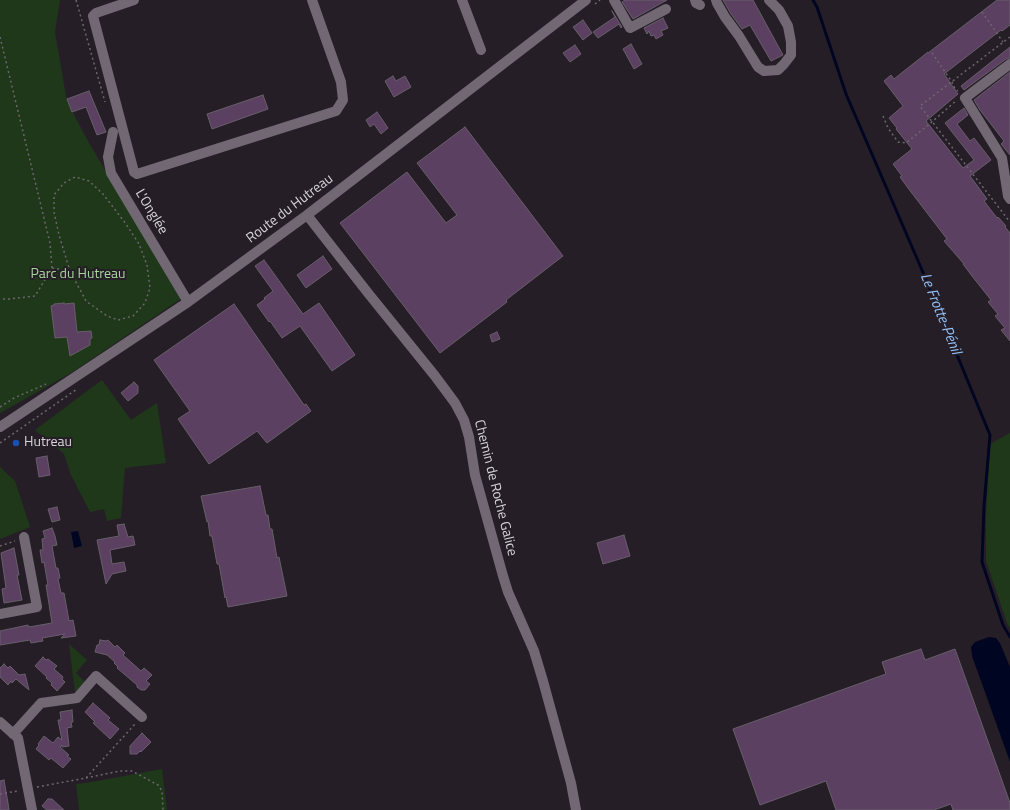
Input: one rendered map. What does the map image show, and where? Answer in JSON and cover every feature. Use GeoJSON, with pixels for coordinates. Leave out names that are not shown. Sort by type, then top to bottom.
{"type":"FeatureCollection","features":[{"type":"Feature","properties":{"kind":"street"},"geometry":{"type":"LineString","coordinates":[[134,0],[96,13],[93,16],[134,172],[137,174],[336,111],[343,100],[341,82],[312,0]]}},
{"type":"Feature","properties":{"kind":"street"},"geometry":{"type":"LineString","coordinates":[[462,0],[481,50]]}},
{"type":"Feature","properties":{"kind":"street","name":"Route du Hutreau"},"geometry":{"type":"LineString","coordinates":[[0,427],[188,302],[307,215],[586,0]]}},
{"type":"Feature","properties":{"kind":"street"},"geometry":{"type":"LineString","coordinates":[[614,0],[630,28],[666,9]]}},
{"type":"Feature","properties":{"kind":"street"},"geometry":{"type":"LineString","coordinates":[[716,0],[725,17],[739,36],[758,67],[764,71],[778,70],[791,55],[791,42],[788,26],[779,10],[769,0]]}},
{"type":"Feature","properties":{"kind":"street"},"geometry":{"type":"LineString","coordinates":[[1010,64],[966,98],[1002,158],[1008,196],[1010,199]]}},
{"type":"Feature","properties":{"kind":"street","name":"L'Onglée"},"geometry":{"type":"LineString","coordinates":[[113,132],[108,157],[111,173],[188,302]]}},
{"type":"Feature","properties":{"kind":"street","name":"Chemin de Roche Galice"},"geometry":{"type":"LineString","coordinates":[[307,215],[443,387],[455,403],[464,420],[469,437],[475,475],[503,576],[508,592],[534,652],[571,784],[576,810]]}},
{"type":"Feature","properties":{"kind":"street"},"geometry":{"type":"LineString","coordinates":[[0,614],[37,607],[24,537]]}},
{"type":"Feature","properties":{"kind":"street"},"geometry":{"type":"LineString","coordinates":[[13,734],[41,703],[77,698],[96,676],[142,717]]}},
{"type":"Feature","properties":{"kind":"street"},"geometry":{"type":"LineString","coordinates":[[0,722],[18,738],[32,810]]}},
{"type":"Feature","properties":{"kind":"path"},"geometry":{"type":"LineString","coordinates":[[76,0],[105,103]]}},
{"type":"Feature","properties":{"kind":"path"},"geometry":{"type":"LineString","coordinates":[[982,12],[1003,42]]}},
{"type":"Feature","properties":{"kind":"path"},"geometry":{"type":"LineString","coordinates":[[0,37],[50,243],[52,268],[35,296],[0,299]]}},
{"type":"Feature","properties":{"kind":"path"},"geometry":{"type":"LineString","coordinates":[[1010,37],[920,106],[1010,222]]}},
{"type":"Feature","properties":{"kind":"path"},"geometry":{"type":"LineString","coordinates":[[932,53],[952,82],[955,89],[966,98]]}},
{"type":"Feature","properties":{"kind":"path"},"geometry":{"type":"LineString","coordinates":[[883,116],[888,128],[898,142],[906,143],[959,98],[966,98]]}},
{"type":"Feature","properties":{"kind":"path"},"geometry":{"type":"LineString","coordinates":[[75,177],[89,181],[103,194],[126,224],[139,244],[147,265],[150,288],[145,303],[133,316],[118,320],[107,316],[86,301],[70,271],[54,212],[54,195],[64,183],[75,177]]}},
{"type":"Feature","properties":{"kind":"path"},"geometry":{"type":"LineString","coordinates":[[52,268],[70,271]]}},
{"type":"Feature","properties":{"kind":"path"},"geometry":{"type":"LineString","coordinates":[[0,407],[14,398],[46,384]]}},
{"type":"Feature","properties":{"kind":"path"},"geometry":{"type":"LineString","coordinates":[[0,546],[24,537]]}},
{"type":"Feature","properties":{"kind":"path"},"geometry":{"type":"LineString","coordinates":[[86,778],[142,717]]}},
{"type":"Feature","properties":{"kind":"path"},"geometry":{"type":"LineString","coordinates":[[0,794],[120,771],[132,771],[158,785],[162,791],[163,810]]}},
{"type":"Feature","properties":{"kind":"green space","name":"Parc du Hutreau"},"geometry":{"type":"Polygon","coordinates":[[[0,0],[60,0],[55,32],[66,96],[71,109],[89,143],[182,298],[71,373],[0,413],[0,0]]]}},
{"type":"Feature","properties":{"kind":"green space"},"geometry":{"type":"Polygon","coordinates":[[[102,380],[131,420],[157,403],[166,463],[125,468],[121,518],[107,521],[104,509],[90,512],[71,475],[64,454],[35,430],[102,380]]]}},
{"type":"Feature","properties":{"kind":"green space"},"geometry":{"type":"Polygon","coordinates":[[[1010,433],[1010,628],[986,561],[986,515],[990,444],[1010,433]]]}},
{"type":"Feature","properties":{"kind":"green space"},"geometry":{"type":"Polygon","coordinates":[[[0,467],[15,481],[30,527],[0,539],[0,467]]]}},
{"type":"Feature","properties":{"kind":"green space"},"geometry":{"type":"Polygon","coordinates":[[[69,644],[87,660],[76,673],[85,682],[75,692],[69,644]]]}},
{"type":"Feature","properties":{"kind":"green space"},"geometry":{"type":"Polygon","coordinates":[[[162,769],[167,810],[79,810],[76,784],[162,769]]]}},
{"type":"Feature","properties":{"kind":"water"},"geometry":{"type":"Polygon","coordinates":[[[78,531],[82,546],[74,548],[71,532],[78,531]]]}},
{"type":"Feature","properties":{"kind":"water"},"geometry":{"type":"Polygon","coordinates":[[[989,637],[996,638],[1000,643],[1010,667],[1010,762],[972,656],[971,647],[975,642],[989,637]]]}},
{"type":"Feature","properties":{"kind":"building"},"geometry":{"type":"Polygon","coordinates":[[[625,0],[667,0],[633,19],[622,2],[625,0]]]}},
{"type":"Feature","properties":{"kind":"building"},"geometry":{"type":"Polygon","coordinates":[[[723,0],[753,0],[783,55],[771,61],[750,25],[742,29],[723,0]]]}},
{"type":"Feature","properties":{"kind":"building"},"geometry":{"type":"Polygon","coordinates":[[[997,0],[1010,0],[1010,25],[1002,31],[1001,30],[944,74],[958,94],[926,121],[963,168],[974,160],[945,123],[964,108],[968,115],[957,124],[970,141],[974,138],[991,160],[970,176],[987,199],[984,201],[997,218],[998,217],[1006,226],[1005,227],[1010,233],[1010,341],[1001,330],[1005,328],[995,316],[998,314],[988,302],[991,300],[964,264],[944,241],[947,239],[900,177],[902,176],[893,164],[912,149],[889,118],[903,106],[884,81],[891,75],[894,79],[997,0]]]}},
{"type":"Feature","properties":{"kind":"building"},"geometry":{"type":"Polygon","coordinates":[[[612,11],[622,27],[621,28],[619,24],[598,38],[593,32],[615,17],[612,11]]]}},
{"type":"Feature","properties":{"kind":"building"},"geometry":{"type":"Polygon","coordinates":[[[663,18],[668,28],[661,31],[663,35],[656,39],[654,35],[651,36],[649,31],[647,34],[644,28],[663,18]]]}},
{"type":"Feature","properties":{"kind":"building"},"geometry":{"type":"Polygon","coordinates":[[[583,20],[592,33],[583,40],[573,27],[583,20]]]}},
{"type":"Feature","properties":{"kind":"building"},"geometry":{"type":"Polygon","coordinates":[[[631,44],[642,64],[634,69],[623,49],[631,44]]]}},
{"type":"Feature","properties":{"kind":"building"},"geometry":{"type":"Polygon","coordinates":[[[575,45],[581,54],[570,62],[563,53],[575,45]]]}},
{"type":"Feature","properties":{"kind":"building"},"geometry":{"type":"Polygon","coordinates":[[[1010,47],[1010,58],[1006,59],[964,90],[961,86],[1010,47]]]}},
{"type":"Feature","properties":{"kind":"building"},"geometry":{"type":"Polygon","coordinates":[[[1010,72],[1010,155],[1001,144],[1004,141],[974,100],[1010,72]]]}},
{"type":"Feature","properties":{"kind":"building"},"geometry":{"type":"Polygon","coordinates":[[[393,76],[396,81],[405,76],[411,87],[394,97],[385,81],[393,76]]]}},
{"type":"Feature","properties":{"kind":"building"},"geometry":{"type":"Polygon","coordinates":[[[89,91],[106,132],[97,135],[86,107],[72,112],[67,99],[89,91]]]}},
{"type":"Feature","properties":{"kind":"building"},"geometry":{"type":"Polygon","coordinates":[[[263,95],[268,109],[212,129],[207,114],[263,95]]]}},
{"type":"Feature","properties":{"kind":"building"},"geometry":{"type":"Polygon","coordinates":[[[377,112],[388,128],[381,134],[374,124],[370,127],[366,120],[377,112]]]}},
{"type":"Feature","properties":{"kind":"building"},"geometry":{"type":"Polygon","coordinates":[[[465,127],[563,256],[506,300],[507,302],[440,353],[340,223],[407,172],[446,223],[457,215],[417,163],[465,127]]]}},
{"type":"Feature","properties":{"kind":"building"},"geometry":{"type":"Polygon","coordinates":[[[323,256],[332,269],[306,288],[297,275],[323,256]]]}},
{"type":"Feature","properties":{"kind":"building"},"geometry":{"type":"Polygon","coordinates":[[[264,260],[303,314],[319,303],[355,355],[332,371],[300,326],[282,338],[257,305],[273,291],[255,266],[264,260]]]}},
{"type":"Feature","properties":{"kind":"building"},"geometry":{"type":"Polygon","coordinates":[[[74,303],[77,332],[91,331],[92,338],[90,339],[90,345],[70,356],[67,337],[55,338],[51,306],[54,304],[74,303]]]}},
{"type":"Feature","properties":{"kind":"building"},"geometry":{"type":"Polygon","coordinates":[[[234,304],[304,405],[306,404],[311,411],[267,443],[257,431],[209,464],[178,419],[190,411],[154,360],[234,304]]]}},
{"type":"Feature","properties":{"kind":"building"},"geometry":{"type":"Polygon","coordinates":[[[497,332],[500,339],[492,342],[490,335],[497,332]]]}},
{"type":"Feature","properties":{"kind":"building"},"geometry":{"type":"Polygon","coordinates":[[[134,382],[138,386],[138,393],[128,401],[121,393],[134,382]]]}},
{"type":"Feature","properties":{"kind":"building"},"geometry":{"type":"Polygon","coordinates":[[[47,456],[50,475],[39,477],[36,458],[47,456]]]}},
{"type":"Feature","properties":{"kind":"building"},"geometry":{"type":"Polygon","coordinates":[[[260,486],[266,515],[268,515],[270,529],[272,529],[277,558],[279,557],[287,596],[228,607],[219,564],[217,564],[212,536],[210,536],[208,521],[207,522],[201,496],[260,486]]]}},
{"type":"Feature","properties":{"kind":"building"},"geometry":{"type":"Polygon","coordinates":[[[57,507],[60,520],[52,522],[48,509],[57,507]]]}},
{"type":"Feature","properties":{"kind":"building"},"geometry":{"type":"Polygon","coordinates":[[[124,524],[128,537],[133,536],[135,545],[110,550],[112,564],[124,562],[126,571],[112,574],[106,584],[97,540],[119,536],[117,525],[124,524]]]}},
{"type":"Feature","properties":{"kind":"building"},"geometry":{"type":"Polygon","coordinates":[[[52,528],[57,545],[52,546],[56,568],[58,568],[60,578],[58,579],[61,593],[64,593],[69,621],[73,620],[76,636],[61,638],[65,634],[42,638],[43,641],[31,643],[30,640],[0,645],[0,631],[28,625],[29,627],[52,623],[46,585],[48,585],[44,562],[42,563],[40,550],[43,550],[42,539],[45,538],[43,531],[52,528]]]}},
{"type":"Feature","properties":{"kind":"building"},"geometry":{"type":"Polygon","coordinates":[[[624,535],[630,556],[603,564],[597,543],[624,535]]]}},
{"type":"Feature","properties":{"kind":"building"},"geometry":{"type":"Polygon","coordinates":[[[14,548],[22,600],[4,603],[2,589],[6,588],[1,553],[14,548]]]}},
{"type":"Feature","properties":{"kind":"building"},"geometry":{"type":"Polygon","coordinates":[[[100,640],[108,640],[115,647],[117,645],[125,653],[123,655],[141,671],[144,668],[152,675],[146,681],[150,684],[145,690],[141,690],[137,687],[137,685],[117,668],[118,667],[114,663],[115,662],[107,655],[95,652],[100,640]]]}},
{"type":"Feature","properties":{"kind":"building"},"geometry":{"type":"Polygon","coordinates":[[[921,649],[925,660],[955,649],[1010,803],[1010,810],[953,810],[951,804],[934,810],[836,810],[826,781],[760,805],[733,729],[886,674],[882,662],[921,649]]]}},
{"type":"Feature","properties":{"kind":"building"},"geometry":{"type":"Polygon","coordinates":[[[43,657],[57,666],[54,669],[63,677],[62,679],[65,682],[57,691],[51,685],[52,683],[46,678],[47,677],[35,666],[43,657]]]}},
{"type":"Feature","properties":{"kind":"building"},"geometry":{"type":"Polygon","coordinates":[[[4,664],[8,668],[10,666],[19,675],[25,674],[29,690],[16,679],[12,683],[11,681],[8,685],[0,677],[0,668],[4,664]]]}},
{"type":"Feature","properties":{"kind":"building"},"geometry":{"type":"Polygon","coordinates":[[[93,703],[110,718],[108,720],[119,729],[110,739],[93,723],[95,722],[85,712],[93,703]]]}},
{"type":"Feature","properties":{"kind":"building"},"geometry":{"type":"Polygon","coordinates":[[[72,710],[72,727],[67,728],[69,746],[62,747],[62,745],[60,747],[69,755],[67,756],[71,759],[63,768],[51,758],[49,760],[36,749],[44,736],[53,743],[58,737],[62,740],[58,720],[61,720],[60,712],[72,710]]]}},
{"type":"Feature","properties":{"kind":"building"},"geometry":{"type":"Polygon","coordinates":[[[142,733],[151,742],[141,752],[140,751],[137,754],[130,754],[130,746],[142,733]]]}},
{"type":"Feature","properties":{"kind":"building"},"geometry":{"type":"Polygon","coordinates":[[[4,780],[9,810],[0,810],[0,781],[4,780]]]}},
{"type":"Feature","properties":{"kind":"building"},"geometry":{"type":"Polygon","coordinates":[[[48,799],[52,799],[64,810],[47,810],[42,806],[48,799]]]}},
{"type":"Feature","properties":{"kind":"waterway","name":"Le Frotte-Pénil"},"geometry":{"type":"LineString","coordinates":[[813,0],[817,7],[846,94],[925,277],[990,435],[984,506],[982,562],[1003,625],[1010,637]]}},
{"type":"Feature","properties":{"kind":"place","name":"Hutreau"},"geometry":{"type":"Point","coordinates":[16,443]}}]}
